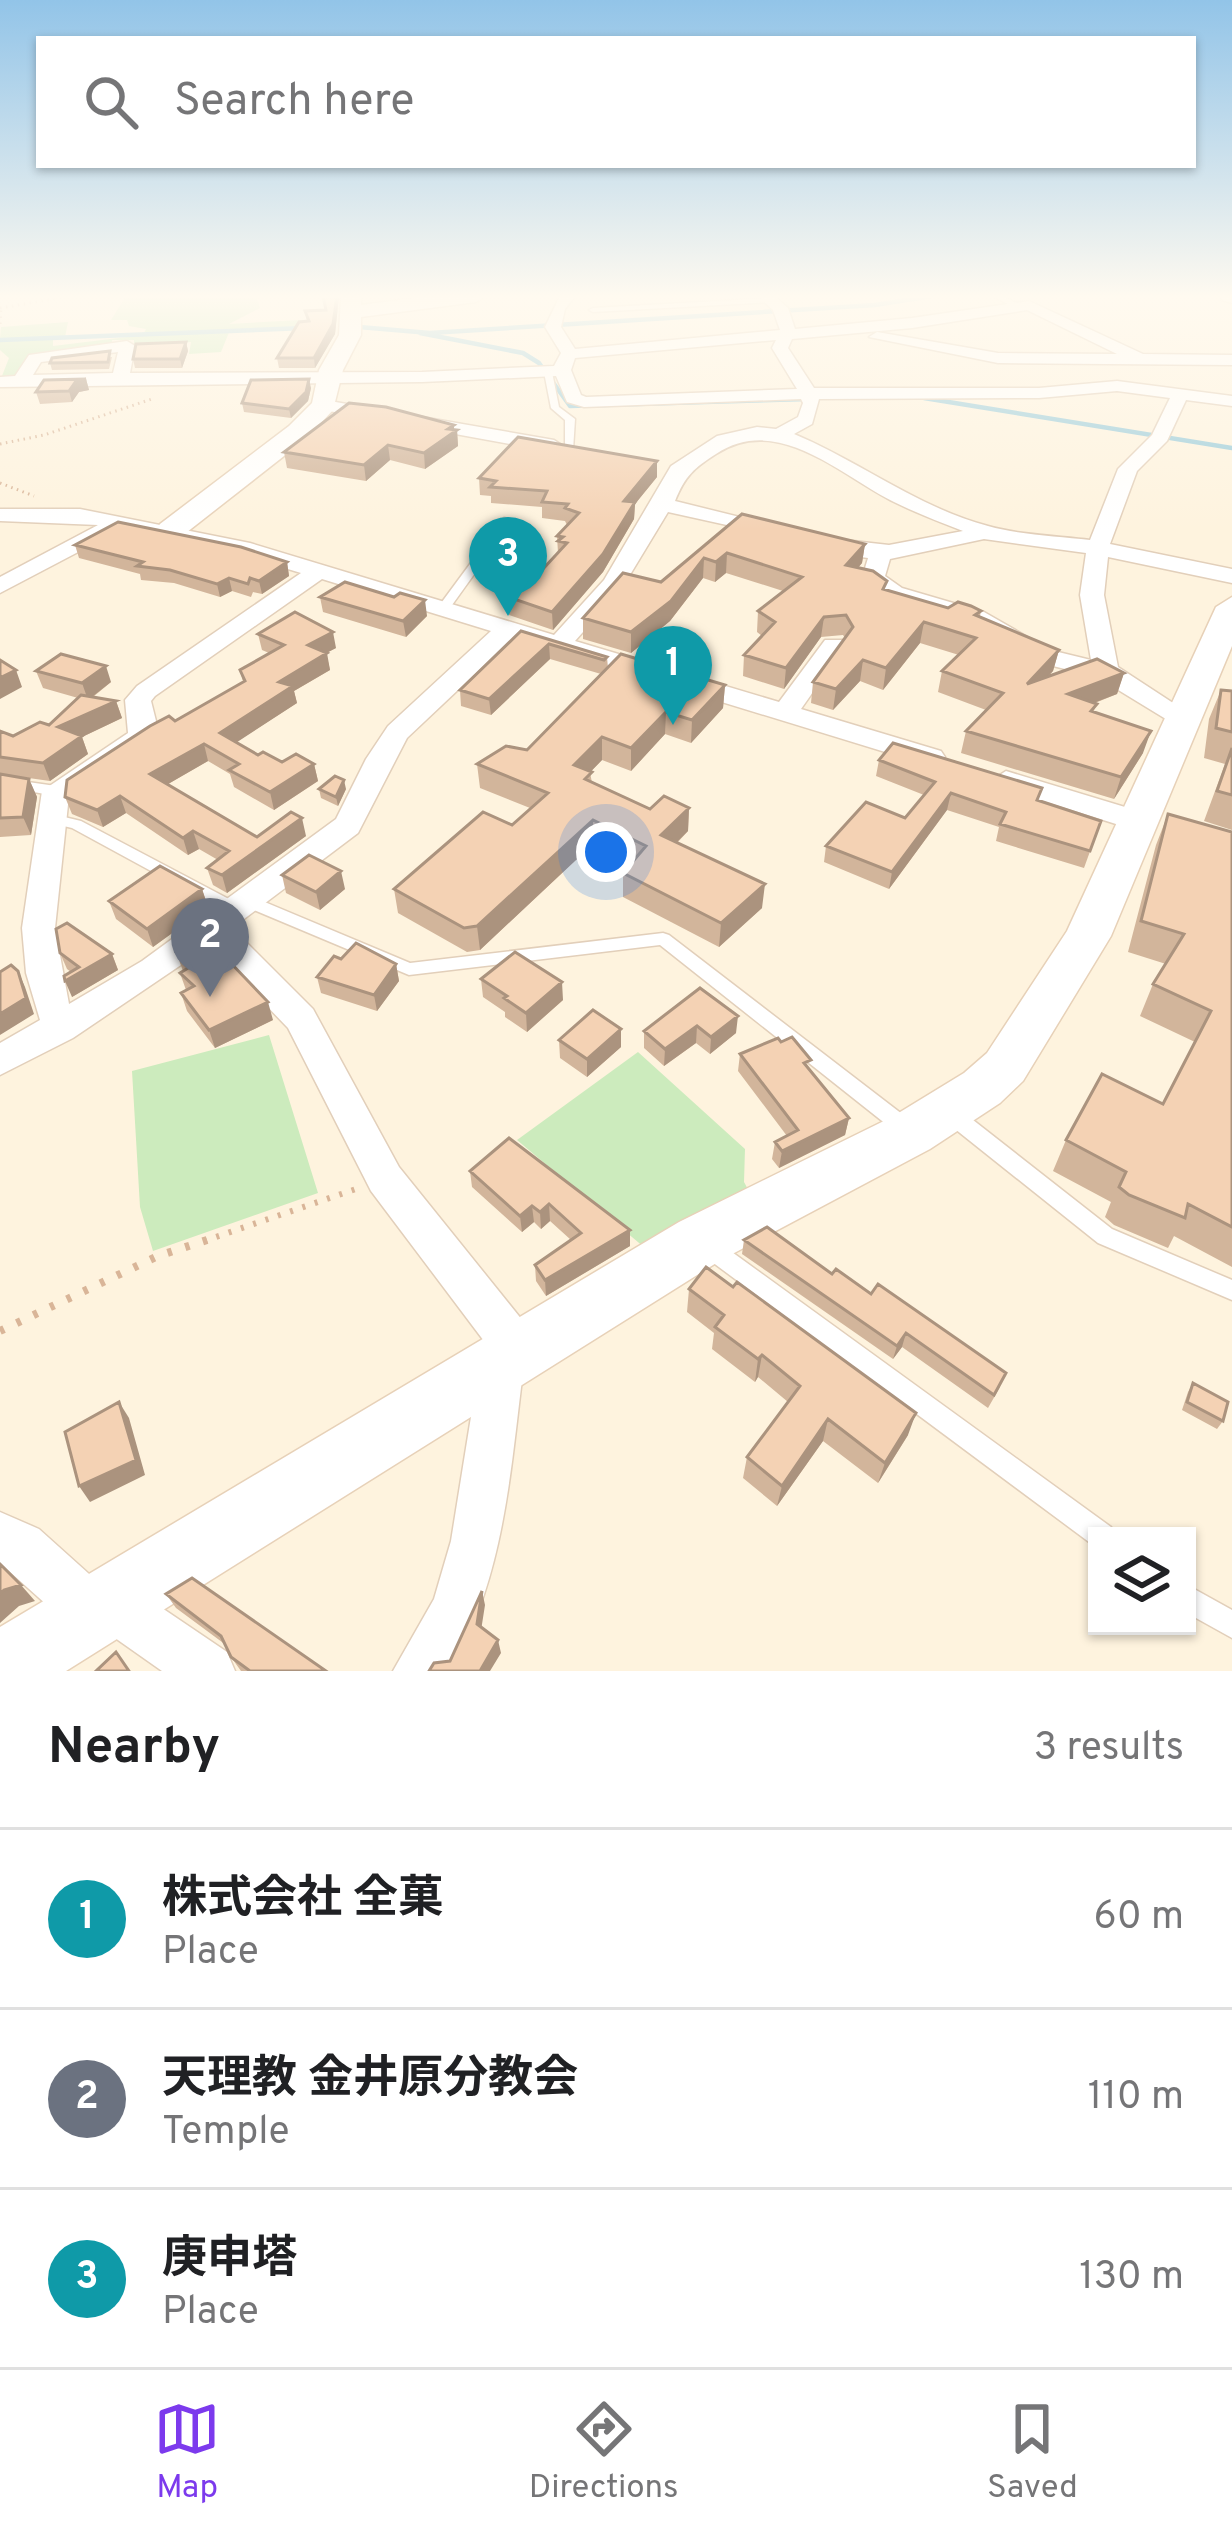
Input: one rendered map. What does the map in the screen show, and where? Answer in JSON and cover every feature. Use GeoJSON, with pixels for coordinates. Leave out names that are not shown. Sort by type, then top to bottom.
{"type":"FeatureCollection","features":[{"type":"Feature","properties":{"kind":"street"},"geometry":{"type":"LineString","coordinates":[[22,381],[26,374]]}},
{"type":"Feature","properties":{"kind":"street"},"geometry":{"type":"LineString","coordinates":[[171,530],[298,432],[324,405],[332,374]]}},
{"type":"Feature","properties":{"kind":"street"},"geometry":{"type":"LineString","coordinates":[[0,382],[121,375],[389,374]]}},
{"type":"Feature","properties":{"kind":"street"},"geometry":{"type":"LineString","coordinates":[[564,374],[573,398],[584,402],[925,389],[1039,393],[1098,386],[1232,401]]}},
{"type":"Feature","properties":{"kind":"street"},"geometry":{"type":"LineString","coordinates":[[779,435],[806,420],[812,403],[796,374]]}},
{"type":"Feature","properties":{"kind":"street"},"geometry":{"type":"LineString","coordinates":[[1106,671],[1092,595],[1098,548],[1129,469],[1160,436],[1177,394],[1178,374]]}},
{"type":"Feature","properties":{"kind":"street"},"geometry":{"type":"LineString","coordinates":[[324,405],[592,452]]}},
{"type":"Feature","properties":{"kind":"street"},"geometry":{"type":"LineString","coordinates":[[559,644],[614,583],[635,542],[663,504],[667,468],[724,440],[757,434],[779,435],[839,460],[899,497],[983,532],[1098,548],[1232,576]]}},
{"type":"Feature","properties":{"kind":"street"},"geometry":{"type":"LineString","coordinates":[[663,504],[880,556],[911,553],[983,532]]}},
{"type":"Feature","properties":{"kind":"street"},"geometry":{"type":"LineString","coordinates":[[0,515],[47,512],[171,530],[1156,827]]}},
{"type":"Feature","properties":{"kind":"street"},"geometry":{"type":"LineString","coordinates":[[0,586],[121,521]]}},
{"type":"Feature","properties":{"kind":"street"},"geometry":{"type":"LineString","coordinates":[[880,556],[873,578],[894,593],[976,617],[1042,656],[1106,671],[1194,710]]}},
{"type":"Feature","properties":{"kind":"street"},"geometry":{"type":"LineString","coordinates":[[60,1028],[40,980],[35,943],[56,806],[140,737],[144,725],[138,705],[146,691],[319,572]]}},
{"type":"Feature","properties":{"kind":"street"},"geometry":{"type":"LineString","coordinates":[[0,1670],[700,1241],[930,1122],[1005,1067],[1156,827],[1232,607]]}},
{"type":"Feature","properties":{"kind":"street"},"geometry":{"type":"LineString","coordinates":[[0,1061],[60,1028],[232,913],[357,815],[380,756],[402,725],[508,629]]}},
{"type":"Feature","properties":{"kind":"street"},"geometry":{"type":"LineString","coordinates":[[786,712],[834,645]]}},
{"type":"Feature","properties":{"kind":"street"},"geometry":{"type":"LineString","coordinates":[[232,913],[301,1018],[384,1177],[511,1356],[476,1541],[456,1611],[420,1671]]}},
{"type":"Feature","properties":{"kind":"street"},"geometry":{"type":"LineString","coordinates":[[0,1537],[21,1547],[102,1608],[208,1671]]}},
{"type":"Feature","properties":{"kind":"lane"},"geometry":{"type":"LineString","coordinates":[[559,374],[555,408],[570,419],[570,448]]}},
{"type":"Feature","properties":{"kind":"lane"},"geometry":{"type":"LineString","coordinates":[[443,609],[508,520]]}},
{"type":"Feature","properties":{"kind":"lane"},"geometry":{"type":"LineString","coordinates":[[0,782],[56,806],[76,824],[232,913],[409,969],[663,939],[1105,1236],[1232,1290]]}},
{"type":"Feature","properties":{"kind":"lane"},"geometry":{"type":"LineString","coordinates":[[700,1241],[1090,1527]]}},
{"type":"Feature","properties":{"kind":"lane"},"geometry":{"type":"LineString","coordinates":[[1196,1603],[1232,1625]]}},
{"type":"Feature","properties":{"kind":"path"},"geometry":{"type":"LineString","coordinates":[[0,444],[44,435],[166,394],[183,375]]}},
{"type":"Feature","properties":{"kind":"path"},"geometry":{"type":"LineString","coordinates":[[0,1331],[158,1256],[384,1177]]}},
{"type":"Feature","properties":{"kind":"green space"},"geometry":{"type":"Polygon","coordinates":[[[3,374],[24,374],[21,377],[0,381],[3,374]]]}},
{"type":"Feature","properties":{"kind":"green space"},"geometry":{"type":"Polygon","coordinates":[[[269,1035],[318,1193],[153,1251],[140,1207],[132,1071],[269,1035]]]}},
{"type":"Feature","properties":{"kind":"green space"},"geometry":{"type":"Polygon","coordinates":[[[638,1052],[745,1149],[744,1182],[750,1193],[645,1248],[517,1140],[638,1052]]]}},
{"type":"Feature","properties":{"kind":"building"},"geometry":{"type":"Polygon","coordinates":[[[86,379],[76,381],[69,391],[36,392],[44,380],[86,379]]]}},
{"type":"Feature","properties":{"kind":"building"},"geometry":{"type":"Polygon","coordinates":[[[309,379],[306,392],[289,409],[242,403],[251,380],[309,379]]]}},
{"type":"Feature","properties":{"kind":"building"},"geometry":{"type":"Polygon","coordinates":[[[349,403],[386,407],[454,425],[448,429],[457,430],[424,453],[388,445],[364,465],[284,452],[349,403]]]}},
{"type":"Feature","properties":{"kind":"building"},"geometry":{"type":"Polygon","coordinates":[[[518,437],[657,461],[624,501],[635,502],[603,554],[552,612],[508,597],[522,581],[530,583],[567,543],[557,536],[579,513],[565,508],[568,504],[542,502],[547,491],[490,487],[496,481],[479,478],[518,437]]]}},
{"type":"Feature","properties":{"kind":"building"},"geometry":{"type":"Polygon","coordinates":[[[742,514],[865,544],[846,565],[873,571],[887,581],[883,589],[948,608],[958,602],[971,606],[981,611],[975,615],[1059,650],[1027,684],[1097,659],[1124,673],[1068,694],[1097,704],[1091,711],[1151,731],[1121,777],[966,731],[1003,693],[942,671],[976,638],[924,622],[886,668],[863,660],[836,689],[813,682],[853,627],[846,615],[824,617],[786,668],[744,655],[775,622],[758,611],[802,577],[727,553],[716,562],[704,558],[671,601],[631,632],[583,618],[623,573],[661,582],[742,514]]]}},
{"type":"Feature","properties":{"kind":"building"},"geometry":{"type":"Polygon","coordinates":[[[118,522],[241,547],[287,562],[259,581],[250,578],[248,584],[229,578],[217,584],[137,566],[143,562],[75,545],[118,522]]]}},
{"type":"Feature","properties":{"kind":"building"},"geometry":{"type":"Polygon","coordinates":[[[345,582],[394,597],[400,593],[425,600],[403,621],[320,597],[345,582]]]}},
{"type":"Feature","properties":{"kind":"building"},"geometry":{"type":"Polygon","coordinates":[[[295,612],[333,632],[308,645],[327,653],[279,682],[293,686],[220,733],[258,755],[263,752],[282,762],[296,754],[314,764],[270,792],[229,770],[239,764],[204,744],[150,774],[257,837],[291,812],[302,818],[222,875],[207,868],[229,851],[193,831],[183,838],[120,796],[97,810],[65,797],[67,780],[150,726],[169,716],[175,721],[245,681],[240,670],[284,645],[258,634],[295,612]]]}},
{"type":"Feature","properties":{"kind":"building"},"geometry":{"type":"Polygon","coordinates":[[[521,631],[607,657],[549,644],[489,699],[460,690],[521,631]]]}},
{"type":"Feature","properties":{"kind":"building"},"geometry":{"type":"Polygon","coordinates":[[[61,654],[106,666],[82,683],[36,671],[61,654]]]}},
{"type":"Feature","properties":{"kind":"building"},"geometry":{"type":"Polygon","coordinates":[[[621,654],[725,685],[692,720],[666,712],[631,748],[602,737],[574,765],[592,772],[585,779],[650,809],[664,796],[689,808],[661,835],[765,884],[721,923],[623,873],[646,846],[593,820],[477,926],[464,928],[394,889],[483,812],[512,825],[548,793],[477,764],[506,746],[527,750],[621,654]]]}},
{"type":"Feature","properties":{"kind":"building"},"geometry":{"type":"Polygon","coordinates":[[[0,660],[16,670],[0,678],[0,660]]]}},
{"type":"Feature","properties":{"kind":"building"},"geometry":{"type":"Polygon","coordinates":[[[1221,690],[1232,691],[1232,732],[1216,728],[1221,690]]]}},
{"type":"Feature","properties":{"kind":"building"},"geometry":{"type":"Polygon","coordinates":[[[81,695],[116,701],[58,727],[82,736],[43,763],[0,757],[0,731],[13,736],[40,722],[49,725],[81,695]]]}},
{"type":"Feature","properties":{"kind":"building"},"geometry":{"type":"Polygon","coordinates":[[[893,743],[1042,788],[1037,800],[1101,821],[1090,851],[1000,824],[1006,812],[951,793],[892,872],[826,846],[866,802],[905,818],[935,782],[879,760],[893,743]]]}},
{"type":"Feature","properties":{"kind":"building"},"geometry":{"type":"Polygon","coordinates":[[[1232,748],[1232,795],[1217,791],[1232,748]]]}},
{"type":"Feature","properties":{"kind":"building"},"geometry":{"type":"Polygon","coordinates":[[[0,774],[29,779],[23,817],[0,818],[0,774]]]}},
{"type":"Feature","properties":{"kind":"building"},"geometry":{"type":"Polygon","coordinates":[[[335,776],[344,780],[336,797],[319,789],[335,776]]]}},
{"type":"Feature","properties":{"kind":"building"},"geometry":{"type":"Polygon","coordinates":[[[1168,814],[1232,832],[1232,1227],[1188,1204],[1185,1218],[1129,1195],[1119,1187],[1126,1172],[1066,1140],[1102,1074],[1163,1104],[1211,1011],[1153,984],[1184,934],[1141,921],[1168,814]]]}},
{"type":"Feature","properties":{"kind":"building"},"geometry":{"type":"Polygon","coordinates":[[[309,855],[341,871],[316,892],[282,875],[309,855]]]}},
{"type":"Feature","properties":{"kind":"building"},"geometry":{"type":"Polygon","coordinates":[[[160,866],[202,889],[147,929],[109,901],[160,866]]]}},
{"type":"Feature","properties":{"kind":"building"},"geometry":{"type":"Polygon","coordinates":[[[67,923],[112,954],[65,981],[64,976],[79,967],[60,953],[56,929],[67,923]]]}},
{"type":"Feature","properties":{"kind":"building"},"geometry":{"type":"Polygon","coordinates":[[[203,934],[268,1002],[209,1030],[181,993],[194,986],[180,973],[188,968],[176,952],[203,934]]]}},
{"type":"Feature","properties":{"kind":"building"},"geometry":{"type":"Polygon","coordinates":[[[356,943],[396,964],[374,995],[317,977],[334,956],[341,959],[356,943]]]}},
{"type":"Feature","properties":{"kind":"building"},"geometry":{"type":"Polygon","coordinates":[[[515,952],[562,982],[526,1013],[481,979],[515,952]]]}},
{"type":"Feature","properties":{"kind":"building"},"geometry":{"type":"Polygon","coordinates":[[[11,965],[18,971],[26,998],[0,1014],[0,972],[11,965]]]}},
{"type":"Feature","properties":{"kind":"building"},"geometry":{"type":"Polygon","coordinates":[[[700,988],[738,1016],[711,1037],[697,1026],[665,1049],[644,1031],[700,988]]]}},
{"type":"Feature","properties":{"kind":"building"},"geometry":{"type":"Polygon","coordinates":[[[593,1010],[621,1029],[587,1059],[559,1040],[593,1010]]]}},
{"type":"Feature","properties":{"kind":"building"},"geometry":{"type":"Polygon","coordinates":[[[792,1037],[811,1060],[804,1063],[849,1118],[782,1151],[775,1142],[798,1130],[740,1054],[792,1037]]]}},
{"type":"Feature","properties":{"kind":"building"},"geometry":{"type":"Polygon","coordinates":[[[509,1138],[630,1230],[545,1280],[535,1265],[581,1233],[549,1204],[540,1212],[532,1206],[520,1216],[470,1171],[509,1138]]]}},
{"type":"Feature","properties":{"kind":"building"},"geometry":{"type":"Polygon","coordinates":[[[767,1227],[832,1274],[836,1269],[871,1294],[878,1284],[1006,1373],[994,1395],[906,1333],[897,1346],[744,1240],[767,1227]]]}},
{"type":"Feature","properties":{"kind":"building"},"geometry":{"type":"Polygon","coordinates":[[[706,1267],[733,1287],[737,1282],[916,1413],[885,1463],[828,1419],[782,1486],[747,1457],[800,1386],[762,1355],[758,1359],[715,1327],[724,1315],[689,1289],[706,1267]]]}},
{"type":"Feature","properties":{"kind":"building"},"geometry":{"type":"Polygon","coordinates":[[[1193,1383],[1228,1402],[1223,1421],[1187,1402],[1193,1383]]]}},
{"type":"Feature","properties":{"kind":"building"},"geometry":{"type":"Polygon","coordinates":[[[119,1402],[136,1460],[79,1486],[65,1432],[119,1402]]]}},
{"type":"Feature","properties":{"kind":"building"},"geometry":{"type":"Polygon","coordinates":[[[0,1564],[21,1585],[0,1594],[0,1564]]]}},
{"type":"Feature","properties":{"kind":"building"},"geometry":{"type":"Polygon","coordinates":[[[192,1578],[326,1671],[250,1671],[231,1657],[221,1636],[166,1594],[192,1578]]]}},
{"type":"Feature","properties":{"kind":"building"},"geometry":{"type":"Polygon","coordinates":[[[482,1591],[477,1624],[498,1640],[480,1671],[429,1671],[434,1663],[450,1661],[482,1591]]]}},
{"type":"Feature","properties":{"kind":"building"},"geometry":{"type":"Polygon","coordinates":[[[116,1652],[129,1671],[96,1671],[116,1652]]]}},
{"type":"Feature","properties":{"kind":"waterway"},"geometry":{"type":"LineString","coordinates":[[547,374],[570,406],[807,399]]}},
{"type":"Feature","properties":{"kind":"waterway"},"geometry":{"type":"LineString","coordinates":[[924,398],[1232,448]]}},
{"type":"Feature","properties":{"kind":"place","name":"庚申塔"},"geometry":{"type":"Point","coordinates":[508,616]}},
{"type":"Feature","properties":{"kind":"place","name":"株式会社 全菓"},"geometry":{"type":"Point","coordinates":[673,725]}},
{"type":"Feature","properties":{"kind":"place","name":"天理教 金井原分教会"},"geometry":{"type":"Point","coordinates":[210,997]}}]}
